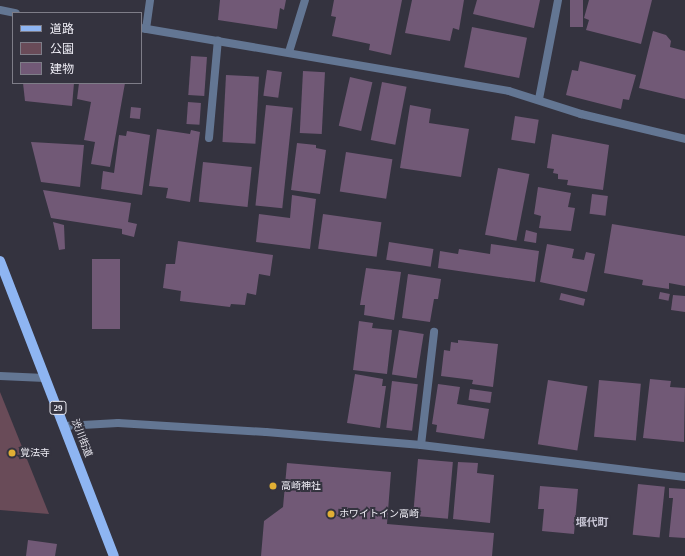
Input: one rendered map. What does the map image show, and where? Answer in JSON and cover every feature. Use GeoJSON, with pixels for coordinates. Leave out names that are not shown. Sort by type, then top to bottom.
{"type":"FeatureCollection","features":[{"type":"Feature","properties":{"kind":"main road","name":"渋川街道"},"geometry":{"type":"LineString","coordinates":[[0,261],[114,556]]}},
{"type":"Feature","properties":{"kind":"street"},"geometry":{"type":"LineString","coordinates":[[150,0],[144,28],[509,91],[581,114],[685,139]]}},
{"type":"Feature","properties":{"kind":"street"},"geometry":{"type":"LineString","coordinates":[[289,52],[305,0]]}},
{"type":"Feature","properties":{"kind":"street"},"geometry":{"type":"LineString","coordinates":[[539,100],[558,0]]}},
{"type":"Feature","properties":{"kind":"street"},"geometry":{"type":"LineString","coordinates":[[0,10],[12,12]]}},
{"type":"Feature","properties":{"kind":"street"},"geometry":{"type":"LineString","coordinates":[[209,138],[218,40]]}},
{"type":"Feature","properties":{"kind":"street"},"geometry":{"type":"LineString","coordinates":[[421,445],[434,332]]}},
{"type":"Feature","properties":{"kind":"street"},"geometry":{"type":"LineString","coordinates":[[0,376],[45,378]]}},
{"type":"Feature","properties":{"kind":"street"},"geometry":{"type":"LineString","coordinates":[[65,426],[118,423],[421,445],[685,477]]}},
{"type":"Feature","properties":{"kind":"green space"},"geometry":{"type":"Polygon","coordinates":[[[0,392],[49,514],[0,510],[0,392]]]}},
{"type":"Feature","properties":{"kind":"building"},"geometry":{"type":"Polygon","coordinates":[[[220,0],[286,0],[284,10],[280,8],[277,29],[218,20],[220,0]]]}},
{"type":"Feature","properties":{"kind":"building"},"geometry":{"type":"Polygon","coordinates":[[[334,0],[402,0],[391,55],[369,50],[370,44],[332,36],[336,17],[331,16],[334,0]]]}},
{"type":"Feature","properties":{"kind":"building"},"geometry":{"type":"Polygon","coordinates":[[[412,0],[464,0],[459,30],[453,28],[450,41],[405,33],[412,0]]]}},
{"type":"Feature","properties":{"kind":"building"},"geometry":{"type":"Polygon","coordinates":[[[477,0],[540,0],[534,28],[473,14],[477,0]]]}},
{"type":"Feature","properties":{"kind":"building"},"geometry":{"type":"Polygon","coordinates":[[[570,0],[583,0],[583,27],[570,27],[570,0]]]}},
{"type":"Feature","properties":{"kind":"building"},"geometry":{"type":"Polygon","coordinates":[[[589,0],[652,0],[641,44],[586,30],[589,20],[584,18],[589,0]]]}},
{"type":"Feature","properties":{"kind":"building"},"geometry":{"type":"Polygon","coordinates":[[[472,27],[527,38],[519,78],[464,67],[472,27]]]}},
{"type":"Feature","properties":{"kind":"building"},"geometry":{"type":"Polygon","coordinates":[[[653,31],[666,35],[671,41],[670,47],[685,51],[685,99],[639,88],[653,31]]]}},
{"type":"Feature","properties":{"kind":"building"},"geometry":{"type":"Polygon","coordinates":[[[191,56],[207,57],[204,96],[188,95],[191,56]]]}},
{"type":"Feature","properties":{"kind":"building"},"geometry":{"type":"Polygon","coordinates":[[[580,61],[636,75],[629,100],[623,99],[621,109],[566,95],[572,70],[578,71],[580,61]]]}},
{"type":"Feature","properties":{"kind":"building"},"geometry":{"type":"Polygon","coordinates":[[[267,70],[282,72],[278,98],[263,96],[267,70]]]}},
{"type":"Feature","properties":{"kind":"building"},"geometry":{"type":"Polygon","coordinates":[[[303,71],[325,72],[322,134],[300,133],[303,71]]]}},
{"type":"Feature","properties":{"kind":"building"},"geometry":{"type":"Polygon","coordinates":[[[226,75],[259,77],[255,144],[222,142],[226,75]]]}},
{"type":"Feature","properties":{"kind":"building"},"geometry":{"type":"Polygon","coordinates":[[[350,77],[372,82],[361,131],[339,126],[350,77]]]}},
{"type":"Feature","properties":{"kind":"building"},"geometry":{"type":"Polygon","coordinates":[[[382,82],[407,87],[395,145],[371,140],[382,82]]]}},
{"type":"Feature","properties":{"kind":"building"},"geometry":{"type":"Polygon","coordinates":[[[23,84],[74,84],[72,106],[25,101],[23,84]]]}},
{"type":"Feature","properties":{"kind":"building"},"geometry":{"type":"Polygon","coordinates":[[[79,84],[125,84],[110,167],[91,164],[95,142],[84,140],[91,102],[77,99],[79,84]]]}},
{"type":"Feature","properties":{"kind":"building"},"geometry":{"type":"Polygon","coordinates":[[[188,102],[201,103],[199,125],[186,124],[188,102]]]}},
{"type":"Feature","properties":{"kind":"building"},"geometry":{"type":"Polygon","coordinates":[[[266,105],[293,108],[282,208],[255,205],[266,105]]]}},
{"type":"Feature","properties":{"kind":"building"},"geometry":{"type":"Polygon","coordinates":[[[410,105],[431,109],[429,123],[469,129],[461,177],[400,168],[410,105]]]}},
{"type":"Feature","properties":{"kind":"building"},"geometry":{"type":"Polygon","coordinates":[[[131,107],[141,108],[140,119],[130,118],[131,107]]]}},
{"type":"Feature","properties":{"kind":"building"},"geometry":{"type":"Polygon","coordinates":[[[515,116],[539,120],[535,143],[511,140],[515,116]]]}},
{"type":"Feature","properties":{"kind":"building"},"geometry":{"type":"Polygon","coordinates":[[[157,129],[190,134],[191,130],[200,132],[190,202],[166,198],[168,188],[149,186],[157,129]]]}},
{"type":"Feature","properties":{"kind":"building"},"geometry":{"type":"Polygon","coordinates":[[[127,131],[150,135],[142,195],[101,189],[103,171],[114,173],[119,135],[126,136],[127,131]]]}},
{"type":"Feature","properties":{"kind":"building"},"geometry":{"type":"Polygon","coordinates":[[[552,134],[609,145],[603,190],[567,185],[568,180],[558,179],[558,174],[553,173],[554,169],[547,168],[552,134]]]}},
{"type":"Feature","properties":{"kind":"building"},"geometry":{"type":"Polygon","coordinates":[[[31,142],[84,145],[80,187],[41,182],[31,142]]]}},
{"type":"Feature","properties":{"kind":"building"},"geometry":{"type":"Polygon","coordinates":[[[297,143],[316,145],[316,148],[326,150],[320,194],[291,190],[297,143]]]}},
{"type":"Feature","properties":{"kind":"building"},"geometry":{"type":"Polygon","coordinates":[[[346,152],[392,159],[386,199],[340,192],[346,152]]]}},
{"type":"Feature","properties":{"kind":"building"},"geometry":{"type":"Polygon","coordinates":[[[203,162],[252,167],[248,207],[199,202],[203,162]]]}},
{"type":"Feature","properties":{"kind":"building"},"geometry":{"type":"Polygon","coordinates":[[[498,168],[529,174],[516,241],[485,235],[498,168]]]}},
{"type":"Feature","properties":{"kind":"building"},"geometry":{"type":"Polygon","coordinates":[[[538,187],[571,193],[568,207],[575,208],[571,231],[539,228],[541,216],[534,214],[538,187]]]}},
{"type":"Feature","properties":{"kind":"building"},"geometry":{"type":"Polygon","coordinates":[[[43,190],[131,203],[128,222],[137,224],[134,237],[122,234],[122,229],[51,218],[43,190]]]}},
{"type":"Feature","properties":{"kind":"building"},"geometry":{"type":"Polygon","coordinates":[[[592,194],[608,196],[605,216],[590,214],[592,194]]]}},
{"type":"Feature","properties":{"kind":"building"},"geometry":{"type":"Polygon","coordinates":[[[292,195],[316,199],[310,249],[256,242],[259,214],[290,218],[292,195]]]}},
{"type":"Feature","properties":{"kind":"building"},"geometry":{"type":"Polygon","coordinates":[[[323,214],[381,222],[377,257],[318,249],[323,214]]]}},
{"type":"Feature","properties":{"kind":"building"},"geometry":{"type":"Polygon","coordinates":[[[53,222],[64,225],[65,249],[59,250],[53,222]]]}},
{"type":"Feature","properties":{"kind":"building"},"geometry":{"type":"Polygon","coordinates":[[[612,224],[685,236],[685,286],[669,283],[669,289],[642,285],[643,280],[604,273],[612,224]]]}},
{"type":"Feature","properties":{"kind":"building"},"geometry":{"type":"Polygon","coordinates":[[[526,230],[537,233],[536,243],[524,241],[526,230]]]}},
{"type":"Feature","properties":{"kind":"building"},"geometry":{"type":"Polygon","coordinates":[[[178,241],[273,255],[270,276],[259,274],[256,295],[247,293],[245,305],[231,304],[230,307],[180,301],[181,291],[163,288],[166,264],[175,264],[178,241]]]}},
{"type":"Feature","properties":{"kind":"building"},"geometry":{"type":"Polygon","coordinates":[[[389,242],[433,249],[431,267],[386,260],[389,242]]]}},
{"type":"Feature","properties":{"kind":"building"},"geometry":{"type":"Polygon","coordinates":[[[491,244],[539,251],[535,282],[438,268],[440,251],[458,254],[459,249],[490,254],[491,244]]]}},
{"type":"Feature","properties":{"kind":"building"},"geometry":{"type":"Polygon","coordinates":[[[547,244],[574,249],[572,258],[584,260],[586,252],[595,254],[587,292],[540,282],[547,244]]]}},
{"type":"Feature","properties":{"kind":"building"},"geometry":{"type":"Polygon","coordinates":[[[92,259],[120,259],[120,329],[92,329],[92,259]]]}},
{"type":"Feature","properties":{"kind":"building"},"geometry":{"type":"Polygon","coordinates":[[[366,268],[401,272],[394,320],[364,315],[365,305],[360,305],[366,268]]]}},
{"type":"Feature","properties":{"kind":"building"},"geometry":{"type":"Polygon","coordinates":[[[408,274],[441,279],[438,299],[434,299],[430,322],[402,318],[408,274]]]}},
{"type":"Feature","properties":{"kind":"building"},"geometry":{"type":"Polygon","coordinates":[[[660,292],[670,294],[668,301],[659,299],[660,292]]]}},
{"type":"Feature","properties":{"kind":"building"},"geometry":{"type":"Polygon","coordinates":[[[561,293],[585,299],[584,306],[559,300],[561,293]]]}},
{"type":"Feature","properties":{"kind":"building"},"geometry":{"type":"Polygon","coordinates":[[[673,295],[685,296],[685,312],[671,310],[673,295]]]}},
{"type":"Feature","properties":{"kind":"building"},"geometry":{"type":"Polygon","coordinates":[[[359,321],[373,323],[372,328],[392,330],[387,374],[353,370],[359,321]]]}},
{"type":"Feature","properties":{"kind":"building"},"geometry":{"type":"Polygon","coordinates":[[[399,330],[424,334],[417,378],[392,374],[399,330]]]}},
{"type":"Feature","properties":{"kind":"building"},"geometry":{"type":"Polygon","coordinates":[[[458,340],[498,344],[493,387],[472,384],[473,380],[441,376],[444,350],[450,351],[451,342],[458,343],[458,340]]]}},
{"type":"Feature","properties":{"kind":"building"},"geometry":{"type":"Polygon","coordinates":[[[355,374],[383,379],[382,386],[386,386],[380,428],[347,423],[355,374]]]}},
{"type":"Feature","properties":{"kind":"building"},"geometry":{"type":"Polygon","coordinates":[[[650,379],[671,381],[670,387],[685,388],[684,442],[643,438],[650,379]]]}},
{"type":"Feature","properties":{"kind":"building"},"geometry":{"type":"Polygon","coordinates":[[[548,380],[588,386],[577,450],[538,444],[548,380]]]}},
{"type":"Feature","properties":{"kind":"building"},"geometry":{"type":"Polygon","coordinates":[[[599,380],[641,384],[636,440],[594,437],[599,380]]]}},
{"type":"Feature","properties":{"kind":"building"},"geometry":{"type":"Polygon","coordinates":[[[392,381],[418,384],[412,431],[386,428],[392,381]]]}},
{"type":"Feature","properties":{"kind":"building"},"geometry":{"type":"Polygon","coordinates":[[[438,384],[460,387],[457,404],[489,409],[484,439],[436,432],[437,425],[432,424],[438,384]]]}},
{"type":"Feature","properties":{"kind":"building"},"geometry":{"type":"Polygon","coordinates":[[[470,389],[492,392],[490,403],[468,400],[470,389]]]}},
{"type":"Feature","properties":{"kind":"building"},"geometry":{"type":"Polygon","coordinates":[[[418,459],[453,462],[448,519],[413,516],[418,459]]]}},
{"type":"Feature","properties":{"kind":"building"},"geometry":{"type":"Polygon","coordinates":[[[458,462],[478,463],[477,473],[494,475],[490,523],[453,519],[458,462]]]}},
{"type":"Feature","properties":{"kind":"building","name":"ホワイトイン高崎"},"geometry":{"type":"Polygon","coordinates":[[[287,463],[391,472],[387,524],[494,533],[492,556],[261,556],[264,521],[283,507],[287,463]]]}},
{"type":"Feature","properties":{"kind":"building"},"geometry":{"type":"Polygon","coordinates":[[[638,484],[665,487],[660,538],[633,535],[638,484]]]}},
{"type":"Feature","properties":{"kind":"building"},"geometry":{"type":"Polygon","coordinates":[[[540,486],[578,489],[574,534],[542,531],[544,509],[538,509],[540,486]]]}},
{"type":"Feature","properties":{"kind":"building"},"geometry":{"type":"Polygon","coordinates":[[[669,488],[685,489],[685,538],[669,537],[673,498],[669,498],[669,488]]]}},
{"type":"Feature","properties":{"kind":"building"},"geometry":{"type":"Polygon","coordinates":[[[28,540],[57,544],[55,556],[26,556],[28,540]]]}},
{"type":"Feature","properties":{"kind":"place","name":"覚法寺"},"geometry":{"type":"Point","coordinates":[12,453]}},
{"type":"Feature","properties":{"kind":"place","name":"高崎神社"},"geometry":{"type":"Point","coordinates":[273,486]}},
{"type":"Feature","properties":{"kind":"place","name":"ホワイトイン高崎"},"geometry":{"type":"Point","coordinates":[331,514]}},
{"type":"Feature","properties":{"kind":"district","name":"堰代町"},"geometry":{"type":"Point","coordinates":[592,522]}}]}
